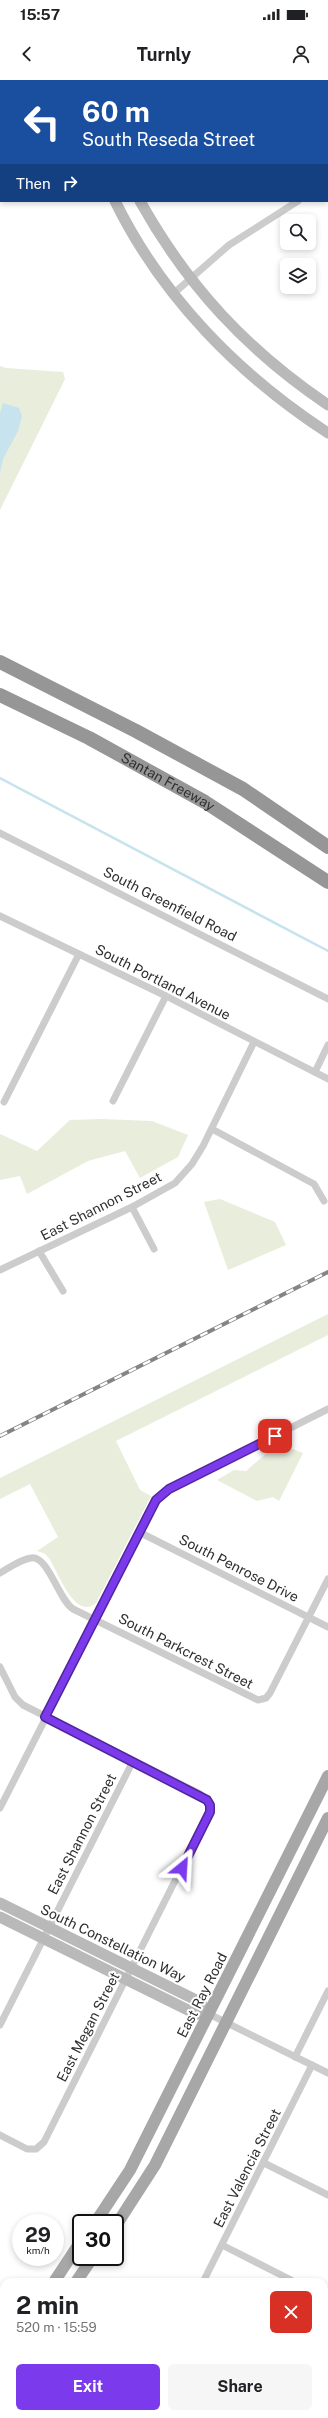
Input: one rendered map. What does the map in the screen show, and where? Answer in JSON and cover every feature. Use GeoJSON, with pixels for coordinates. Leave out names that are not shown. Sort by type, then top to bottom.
{"type":"FeatureCollection","features":[{"type":"Feature","properties":{"kind":"highway","name":"Santan Freeway"},"geometry":{"type":"LineString","coordinates":[[0,662],[136,731],[243,789],[328,846]]}},
{"type":"Feature","properties":{"kind":"highway","name":"Santan Freeway"},"geometry":{"type":"LineString","coordinates":[[0,695],[89,738],[205,802],[328,882]]}},
{"type":"Feature","properties":{"kind":"main road"},"geometry":{"type":"LineString","coordinates":[[116,202],[145,255],[173,294],[226,352],[263,387],[328,433]]}},
{"type":"Feature","properties":{"kind":"main road"},"geometry":{"type":"LineString","coordinates":[[141,202],[163,241],[190,279],[249,344],[272,365],[328,405]]}},
{"type":"Feature","properties":{"kind":"main road","name":"East Ray Road"},"geometry":{"type":"LineString","coordinates":[[123,2214],[155,2165],[218,2018],[328,1776]]}},
{"type":"Feature","properties":{"kind":"main road","name":"East Ray Road"},"geometry":{"type":"LineString","coordinates":[[100,2214],[130,2170],[218,2018],[328,1818]]}},
{"type":"Feature","properties":{"kind":"main road","name":"South Constellation Way"},"geometry":{"type":"LineString","coordinates":[[0,1903],[200,2002],[218,2018]]}},
{"type":"Feature","properties":{"kind":"main road","name":"South Constellation Way"},"geometry":{"type":"LineString","coordinates":[[0,1917],[43,1940],[196,2014],[218,2018]]}},
{"type":"Feature","properties":{"kind":"main road"},"geometry":{"type":"LineString","coordinates":[[57,2278],[72,2255]]}},
{"type":"Feature","properties":{"kind":"main road"},"geometry":{"type":"LineString","coordinates":[[79,2278],[87,2266]]}},
{"type":"Feature","properties":{"kind":"street"},"geometry":{"type":"LineString","coordinates":[[173,294],[230,245],[256,226],[296,202]]}},
{"type":"Feature","properties":{"kind":"street","name":"South Greenfield Road"},"geometry":{"type":"LineString","coordinates":[[0,833],[328,999]]}},
{"type":"Feature","properties":{"kind":"street","name":"South Portland Avenue"},"geometry":{"type":"LineString","coordinates":[[0,916],[166,996],[328,1079]]}},
{"type":"Feature","properties":{"kind":"street"},"geometry":{"type":"LineString","coordinates":[[4,1102],[79,954]]}},
{"type":"Feature","properties":{"kind":"street"},"geometry":{"type":"LineString","coordinates":[[113,1101],[166,996]]}},
{"type":"Feature","properties":{"kind":"street","name":"East Shannon Street"},"geometry":{"type":"LineString","coordinates":[[0,1270],[132,1207],[175,1183],[192,1164],[212,1129],[254,1042]]}},
{"type":"Feature","properties":{"kind":"street"},"geometry":{"type":"LineString","coordinates":[[314,1072],[328,1045]]}},
{"type":"Feature","properties":{"kind":"street"},"geometry":{"type":"LineString","coordinates":[[212,1129],[314,1184],[324,1201]]}},
{"type":"Feature","properties":{"kind":"street"},"geometry":{"type":"LineString","coordinates":[[132,1207],[154,1249]]}},
{"type":"Feature","properties":{"kind":"street"},"geometry":{"type":"LineString","coordinates":[[39,1251],[63,1291]]}},
{"type":"Feature","properties":{"kind":"street"},"geometry":{"type":"LineString","coordinates":[[0,1808],[2,1798],[95,1620],[154,1502],[165,1491],[328,1409]]}},
{"type":"Feature","properties":{"kind":"street","name":"South Penrose Drive"},"geometry":{"type":"LineString","coordinates":[[139,1532],[328,1627]]}},
{"type":"Feature","properties":{"kind":"street","name":"South Parkcrest Street"},"geometry":{"type":"LineString","coordinates":[[0,1573],[28,1558],[35,1558],[45,1564],[67,1604],[95,1620],[252,1699],[260,1700],[270,1693],[308,1617]]}},
{"type":"Feature","properties":{"kind":"street"},"geometry":{"type":"LineString","coordinates":[[308,1617],[328,1579]]}},
{"type":"Feature","properties":{"kind":"street"},"geometry":{"type":"LineString","coordinates":[[0,1667],[19,1701],[45,1717],[133,1761]]}},
{"type":"Feature","properties":{"kind":"street","name":"East Shannon Street"},"geometry":{"type":"LineString","coordinates":[[0,2026],[133,1761]]}},
{"type":"Feature","properties":{"kind":"street","name":"East Megan Street"},"geometry":{"type":"LineString","coordinates":[[0,2135],[27,2149],[35,2150],[44,2142],[209,1815],[210,1805],[200,1794],[133,1761]]}},
{"type":"Feature","properties":{"kind":"street"},"geometry":{"type":"LineString","coordinates":[[295,2057],[328,1991]]}},
{"type":"Feature","properties":{"kind":"street"},"geometry":{"type":"LineString","coordinates":[[218,2018],[328,2073]]}},
{"type":"Feature","properties":{"kind":"street","name":"East Valencia Street"},"geometry":{"type":"LineString","coordinates":[[205,2278],[312,2065]]}},
{"type":"Feature","properties":{"kind":"street"},"geometry":{"type":"LineString","coordinates":[[264,2163],[328,2195]]}},
{"type":"Feature","properties":{"kind":"street"},"geometry":{"type":"LineString","coordinates":[[222,2245],[287,2278]]}},
{"type":"Feature","properties":{"kind":"green space"},"geometry":{"type":"Polygon","coordinates":[[[0,366],[6,368],[63,372],[65,379],[0,510],[0,366]]]}},
{"type":"Feature","properties":{"kind":"green space"},"geometry":{"type":"Polygon","coordinates":[[[102,1119],[152,1121],[188,1135],[178,1157],[140,1178],[125,1151],[88,1161],[27,1194],[20,1176],[0,1180],[0,1134],[37,1151],[70,1120],[102,1119]]]}},
{"type":"Feature","properties":{"kind":"green space"},"geometry":{"type":"Polygon","coordinates":[[[220,1199],[275,1222],[286,1245],[228,1270],[204,1202],[220,1199]]]}},
{"type":"Feature","properties":{"kind":"green space"},"geometry":{"type":"Polygon","coordinates":[[[328,1314],[328,1335],[116,1441],[140,1490],[151,1496],[96,1603],[88,1607],[80,1605],[74,1600],[67,1591],[48,1557],[37,1551],[58,1537],[30,1484],[0,1499],[0,1478],[328,1314]]]}},
{"type":"Feature","properties":{"kind":"green space"},"geometry":{"type":"Polygon","coordinates":[[[280,1448],[290,1448],[303,1453],[279,1501],[273,1497],[257,1501],[217,1480],[234,1470],[246,1471],[268,1452],[280,1448]]]}},
{"type":"Feature","properties":{"kind":"water"},"geometry":{"type":"Polygon","coordinates":[[[3,403],[19,408],[22,416],[18,431],[3,459],[0,473],[0,413],[3,403]]]}},
{"type":"Feature","properties":{"kind":"waterway"},"geometry":{"type":"LineString","coordinates":[[0,778],[328,951]]}},
{"type":"Feature","properties":{"kind":"railway"},"geometry":{"type":"LineString","coordinates":[[0,1436],[328,1272]]}},
{"type":"Feature","properties":{"kind":"route"},"geometry":{"type":"LineString","coordinates":[[182,1868],[210,1812],[211,1809],[207,1800],[200,1794],[45,1717],[152,1505],[156,1500],[162,1493],[169,1489],[275,1436]]}}]}
